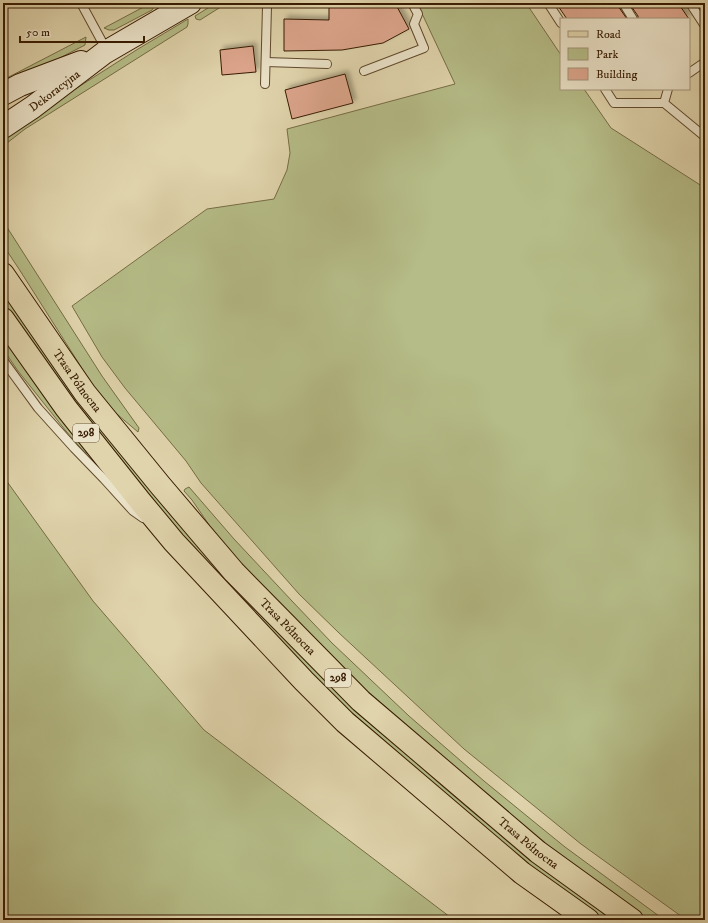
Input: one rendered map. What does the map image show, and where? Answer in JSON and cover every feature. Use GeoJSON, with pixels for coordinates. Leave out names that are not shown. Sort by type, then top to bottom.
{"type":"FeatureCollection","features":[{"type":"Feature","properties":{"kind":"main road","name":"Trasa Północna"},"geometry":{"type":"LineString","coordinates":[[3,274],[85,393],[160,485],[234,572],[361,701],[538,852],[632,920]]}},
{"type":"Feature","properties":{"kind":"main road","name":"Trasa Północna"},"geometry":{"type":"LineString","coordinates":[[3,319],[66,408],[140,501],[174,542],[304,682],[345,722],[522,873],[588,920]]}},
{"type":"Feature","properties":{"kind":"street","name":"Dekoracyjna"},"geometry":{"type":"LineString","coordinates":[[3,127],[33,108],[106,52],[178,6]]}},
{"type":"Feature","properties":{"kind":"street","name":"Dekoracyjna"},"geometry":{"type":"LineString","coordinates":[[3,94],[20,85],[106,52]]}},
{"type":"Feature","properties":{"kind":"lane"},"geometry":{"type":"LineString","coordinates":[[80,3],[106,52]]}},
{"type":"Feature","properties":{"kind":"lane"},"geometry":{"type":"LineString","coordinates":[[265,84],[268,6],[266,3]]}},
{"type":"Feature","properties":{"kind":"lane"},"geometry":{"type":"LineString","coordinates":[[364,71],[424,48],[414,24],[418,14],[412,3]]}},
{"type":"Feature","properties":{"kind":"lane"},"geometry":{"type":"LineString","coordinates":[[548,3],[560,21]]}},
{"type":"Feature","properties":{"kind":"lane"},"geometry":{"type":"LineString","coordinates":[[623,3],[632,18]]}},
{"type":"Feature","properties":{"kind":"lane"},"geometry":{"type":"LineString","coordinates":[[690,3],[705,26]]}},
{"type":"Feature","properties":{"kind":"lane"},"geometry":{"type":"LineString","coordinates":[[266,62],[327,64]]}},
{"type":"Feature","properties":{"kind":"lane"},"geometry":{"type":"LineString","coordinates":[[690,72],[705,62]]}},
{"type":"Feature","properties":{"kind":"lane"},"geometry":{"type":"LineString","coordinates":[[606,90],[614,104],[664,103],[704,136]]}},
{"type":"Feature","properties":{"kind":"lane"},"geometry":{"type":"LineString","coordinates":[[664,103],[668,90]]}},
{"type":"Feature","properties":{"kind":"lane"},"geometry":{"type":"LineString","coordinates":[[3,360],[38,408],[133,511],[174,542]]}},
{"type":"Feature","properties":{"kind":"green space"},"geometry":{"type":"Polygon","coordinates":[[[151,3],[156,3],[152,10],[114,30],[104,28],[151,3]]]}},
{"type":"Feature","properties":{"kind":"green space"},"geometry":{"type":"Polygon","coordinates":[[[216,3],[227,3],[200,20],[196,19],[195,16],[216,3]]]}},
{"type":"Feature","properties":{"kind":"green space"},"geometry":{"type":"Polygon","coordinates":[[[420,3],[526,3],[560,54],[560,90],[585,90],[611,128],[705,188],[705,920],[685,919],[581,844],[464,749],[339,633],[299,594],[201,483],[186,461],[125,388],[102,357],[72,306],[207,209],[274,199],[287,170],[290,153],[287,129],[455,84],[418,5],[420,3]]]}},
{"type":"Feature","properties":{"kind":"green space"},"geometry":{"type":"Polygon","coordinates":[[[188,19],[187,27],[25,129],[3,148],[3,135],[188,19]]]}},
{"type":"Feature","properties":{"kind":"green space"},"geometry":{"type":"Polygon","coordinates":[[[86,37],[85,45],[3,87],[3,80],[86,37]]]}},
{"type":"Feature","properties":{"kind":"green space"},"geometry":{"type":"Polygon","coordinates":[[[3,221],[102,376],[139,428],[138,432],[104,403],[3,245],[3,221]]]}},
{"type":"Feature","properties":{"kind":"green space"},"geometry":{"type":"Polygon","coordinates":[[[3,293],[355,707],[429,775],[475,814],[526,855],[612,920],[600,920],[561,891],[411,768],[284,647],[175,528],[90,423],[21,328],[3,301],[3,293]]]}},
{"type":"Feature","properties":{"kind":"green space"},"geometry":{"type":"Polygon","coordinates":[[[3,335],[89,452],[85,453],[18,371],[3,349],[3,335]]]}},
{"type":"Feature","properties":{"kind":"green space"},"geometry":{"type":"Polygon","coordinates":[[[3,476],[93,601],[204,730],[454,920],[3,920],[3,476]]]}},
{"type":"Feature","properties":{"kind":"green space"},"geometry":{"type":"Polygon","coordinates":[[[189,487],[234,539],[332,643],[409,716],[484,781],[565,847],[659,916],[656,920],[643,920],[557,856],[387,712],[247,572],[214,532],[184,491],[189,487]]]}},
{"type":"Feature","properties":{"kind":"building"},"geometry":{"type":"Polygon","coordinates":[[[334,3],[395,3],[409,29],[383,43],[342,50],[284,51],[284,19],[329,20],[329,6],[334,3]]]}},
{"type":"Feature","properties":{"kind":"building"},"geometry":{"type":"Polygon","coordinates":[[[556,3],[618,3],[618,6],[626,18],[566,18],[556,3]]]}},
{"type":"Feature","properties":{"kind":"building"},"geometry":{"type":"Polygon","coordinates":[[[629,3],[678,3],[688,18],[638,18],[629,3]]]}},
{"type":"Feature","properties":{"kind":"building"},"geometry":{"type":"Polygon","coordinates":[[[253,46],[256,72],[222,75],[220,50],[253,46]]]}},
{"type":"Feature","properties":{"kind":"building"},"geometry":{"type":"Polygon","coordinates":[[[345,74],[353,103],[292,119],[285,90],[345,74]]]}}]}
